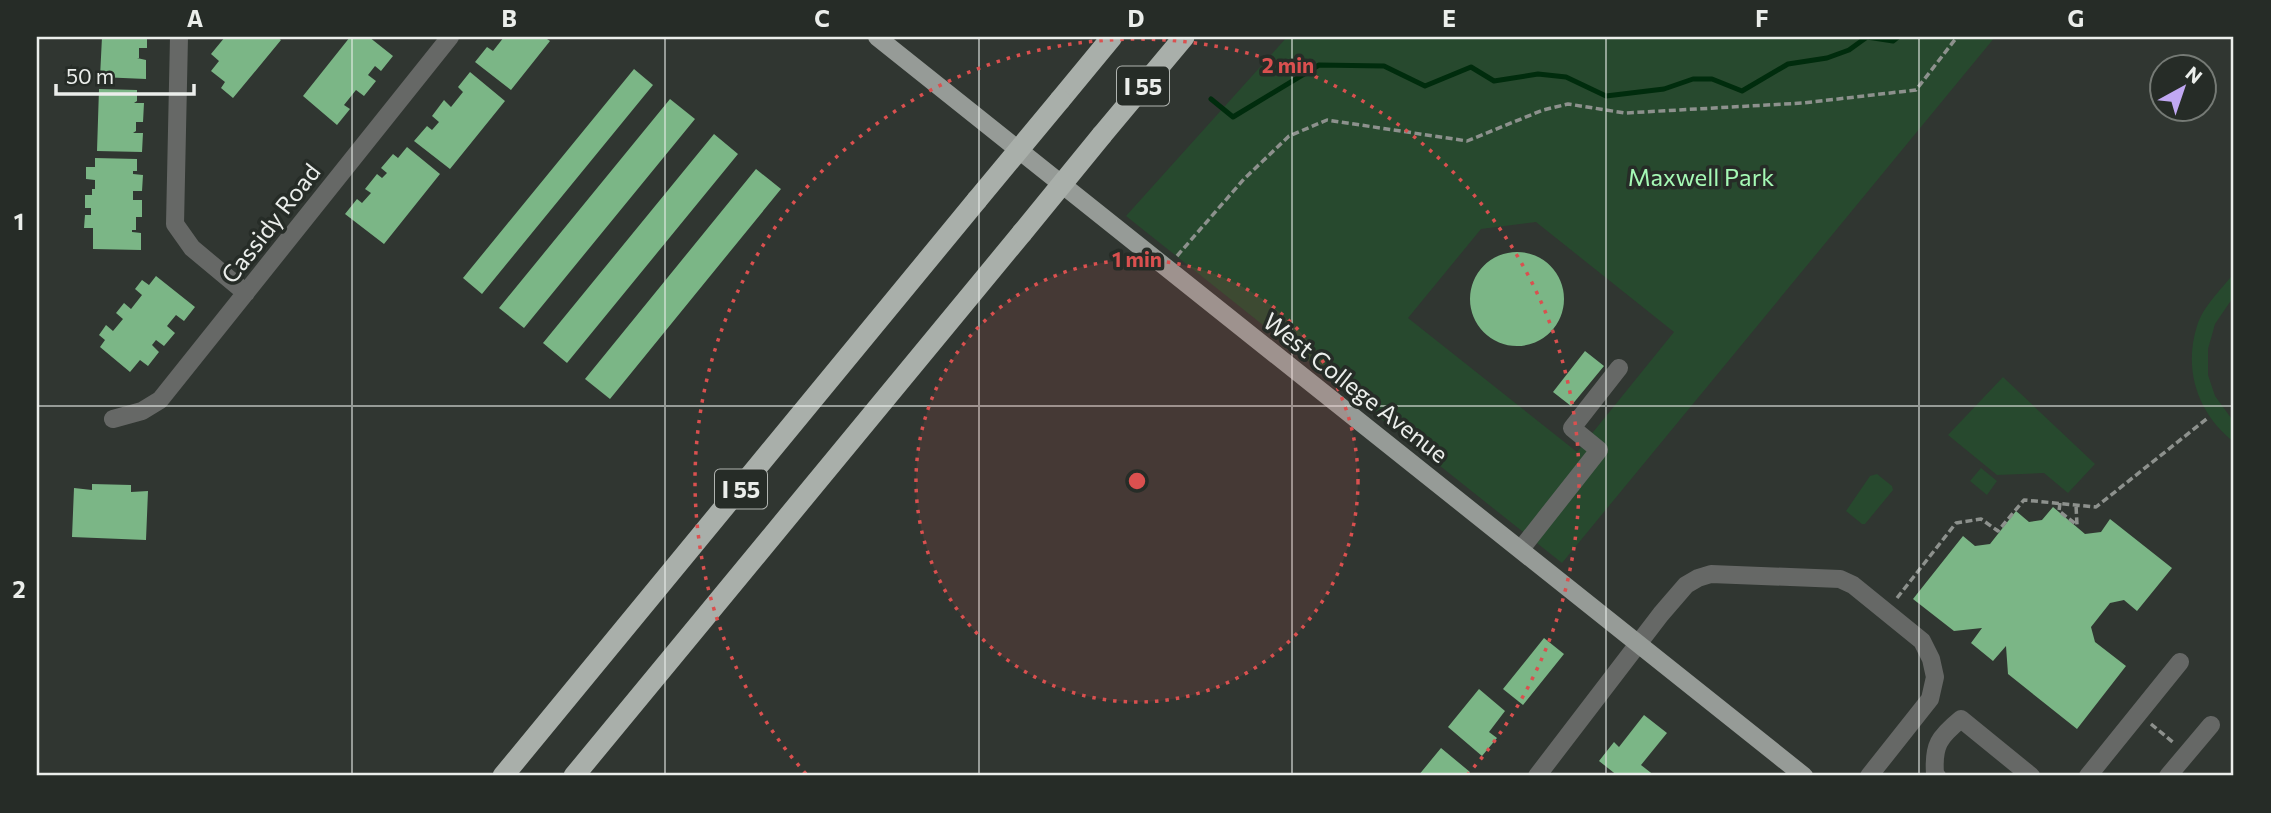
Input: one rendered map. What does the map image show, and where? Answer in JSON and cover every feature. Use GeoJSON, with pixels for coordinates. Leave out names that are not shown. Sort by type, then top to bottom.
{"type":"FeatureCollection","features":[{"type":"Feature","properties":{"kind":"highway","name":"I 55"},"geometry":{"type":"LineString","coordinates":[[503,776],[1112,37]]}},
{"type":"Feature","properties":{"kind":"highway","name":"I 55"},"geometry":{"type":"LineString","coordinates":[[573,776],[1184,37]]}},
{"type":"Feature","properties":{"kind":"main road","name":"West College Avenue"},"geometry":{"type":"LineString","coordinates":[[877,37],[1804,776]]}},
{"type":"Feature","properties":{"kind":"street"},"geometry":{"type":"LineString","coordinates":[[179,37],[175,224],[192,248],[246,293]]}},
{"type":"Feature","properties":{"kind":"street","name":"Cassidy Road"},"geometry":{"type":"LineString","coordinates":[[113,419],[142,411],[160,400],[450,37]]}},
{"type":"Feature","properties":{"kind":"street"},"geometry":{"type":"LineString","coordinates":[[1521,550],[1599,450],[1572,428],[1619,368]]}},
{"type":"Feature","properties":{"kind":"street"},"geometry":{"type":"LineString","coordinates":[[1537,776],[1686,585],[1711,574],[1840,579],[1853,585],[1922,641],[1931,659],[1935,677],[1930,699],[1869,776]]}},
{"type":"Feature","properties":{"kind":"street"},"geometry":{"type":"LineString","coordinates":[[2088,776],[2180,662]]}},
{"type":"Feature","properties":{"kind":"street"},"geometry":{"type":"LineString","coordinates":[[1937,776],[1934,752],[1943,733],[1961,719],[2031,776]]}},
{"type":"Feature","properties":{"kind":"street"},"geometry":{"type":"LineString","coordinates":[[2168,776],[2211,725]]}},
{"type":"Feature","properties":{"kind":"path"},"geometry":{"type":"LineString","coordinates":[[1167,268],[1244,179],[1289,136],[1327,120],[1467,141],[1543,110],[1568,104],[1625,113],[1804,103],[1916,90],[1957,37]]}},
{"type":"Feature","properties":{"kind":"path"},"geometry":{"type":"LineString","coordinates":[[1886,612],[1955,523],[1981,519],[1998,531],[2024,500],[2096,507],[2209,417]]}},
{"type":"Feature","properties":{"kind":"path"},"geometry":{"type":"LineString","coordinates":[[2060,503],[2059,511],[2077,525],[2076,505]]}},
{"type":"Feature","properties":{"kind":"path"},"geometry":{"type":"LineString","coordinates":[[2148,722],[2168,738]]}},
{"type":"Feature","properties":{"kind":"green space","name":"Maxwell Park"},"geometry":{"type":"Polygon","coordinates":[[[1287,37],[1995,37],[1562,563],[1126,216],[1287,37]],[[1536,222],[1481,229],[1408,318],[1577,452],[1674,332],[1536,222]]]}},
{"type":"Feature","properties":{"kind":"green space"},"geometry":{"type":"Polygon","coordinates":[[[2234,273],[2234,296],[2215,324],[2208,349],[2208,375],[2215,396],[2234,422],[2234,442],[2211,418],[2203,405],[2193,375],[2192,359],[2193,342],[2200,319],[2234,273]]]}},
{"type":"Feature","properties":{"kind":"green space"},"geometry":{"type":"Polygon","coordinates":[[[2003,377],[2095,464],[2068,493],[2044,473],[1997,475],[1948,435],[2003,377]]]}},
{"type":"Feature","properties":{"kind":"green space"},"geometry":{"type":"Polygon","coordinates":[[[1981,468],[1997,481],[1987,495],[1970,481],[1981,468]]]}},
{"type":"Feature","properties":{"kind":"green space"},"geometry":{"type":"Polygon","coordinates":[[[1877,474],[1892,486],[1893,490],[1865,524],[1862,524],[1846,511],[1870,476],[1877,474]]]}},
{"type":"Feature","properties":{"kind":"building"},"geometry":{"type":"Polygon","coordinates":[[[102,37],[147,37],[147,48],[139,48],[137,58],[146,60],[146,79],[100,77],[102,37]]]}},
{"type":"Feature","properties":{"kind":"building"},"geometry":{"type":"Polygon","coordinates":[[[225,37],[277,37],[281,40],[233,98],[221,88],[225,82],[211,71],[219,61],[211,54],[225,37]]]}},
{"type":"Feature","properties":{"kind":"building"},"geometry":{"type":"Polygon","coordinates":[[[350,37],[369,37],[393,56],[381,71],[375,66],[368,75],[376,81],[364,96],[356,90],[344,105],[350,109],[337,125],[303,96],[350,37]]]}},
{"type":"Feature","properties":{"kind":"building"},"geometry":{"type":"Polygon","coordinates":[[[504,37],[544,37],[550,41],[511,90],[475,62],[487,47],[493,51],[504,37]]]}},
{"type":"Feature","properties":{"kind":"building"},"geometry":{"type":"Polygon","coordinates":[[[634,69],[653,85],[482,294],[463,278],[634,69]]]}},
{"type":"Feature","properties":{"kind":"building"},"geometry":{"type":"Polygon","coordinates":[[[470,72],[505,101],[450,169],[414,141],[427,126],[432,130],[439,122],[432,116],[444,100],[451,107],[463,92],[458,87],[470,72]]]}},
{"type":"Feature","properties":{"kind":"building"},"geometry":{"type":"Polygon","coordinates":[[[99,89],[137,90],[137,101],[134,103],[144,103],[143,122],[136,122],[136,131],[133,133],[143,133],[142,152],[97,151],[99,89]]]}},
{"type":"Feature","properties":{"kind":"building"},"geometry":{"type":"Polygon","coordinates":[[[670,99],[695,119],[524,328],[499,308],[670,99]]]}},
{"type":"Feature","properties":{"kind":"building"},"geometry":{"type":"Polygon","coordinates":[[[714,134],[738,154],[567,363],[543,343],[714,134]]]}},
{"type":"Feature","properties":{"kind":"building"},"geometry":{"type":"Polygon","coordinates":[[[407,147],[440,174],[384,244],[345,214],[357,199],[362,203],[371,193],[365,189],[377,174],[382,178],[387,173],[381,168],[393,154],[398,158],[407,147]]]}},
{"type":"Feature","properties":{"kind":"building"},"geometry":{"type":"Polygon","coordinates":[[[95,158],[137,159],[137,171],[133,171],[133,174],[143,175],[142,191],[133,191],[133,200],[142,200],[142,217],[136,217],[136,230],[132,232],[141,233],[141,250],[93,249],[93,228],[84,228],[85,215],[91,215],[91,208],[85,208],[85,195],[92,195],[92,189],[95,189],[95,180],[86,179],[86,167],[95,167],[95,158]]]}},
{"type":"Feature","properties":{"kind":"building"},"geometry":{"type":"Polygon","coordinates":[[[756,169],[781,189],[610,399],[585,379],[756,169]]]}},
{"type":"Feature","properties":{"kind":"building"},"geometry":{"type":"Polygon","coordinates":[[[1517,252],[1535,256],[1550,266],[1560,281],[1564,299],[1560,317],[1550,332],[1535,342],[1517,346],[1499,342],[1484,332],[1474,317],[1470,299],[1474,281],[1484,266],[1499,256],[1517,252]]]}},
{"type":"Feature","properties":{"kind":"building"},"geometry":{"type":"Polygon","coordinates":[[[156,276],[195,307],[184,321],[176,315],[167,326],[175,333],[164,346],[156,340],[152,345],[159,352],[148,366],[140,360],[130,372],[100,347],[105,340],[99,335],[106,325],[113,331],[123,319],[116,313],[124,303],[131,309],[142,295],[135,289],[142,280],[149,285],[156,276]]]}},
{"type":"Feature","properties":{"kind":"building"},"geometry":{"type":"Polygon","coordinates":[[[1585,351],[1604,366],[1571,406],[1553,392],[1585,351]]]}},
{"type":"Feature","properties":{"kind":"building"},"geometry":{"type":"Polygon","coordinates":[[[92,484],[131,485],[131,492],[148,491],[146,540],[72,537],[74,488],[92,490],[92,484]]]}},
{"type":"Feature","properties":{"kind":"building"},"geometry":{"type":"Polygon","coordinates":[[[2053,507],[2085,534],[2101,532],[2110,519],[2172,568],[2137,611],[2124,600],[2110,603],[2091,627],[2095,642],[2126,666],[2077,729],[2008,674],[2006,646],[1993,661],[1971,643],[1982,628],[1954,631],[1913,599],[1963,536],[1975,546],[1990,544],[2016,511],[2029,522],[2042,520],[2053,507]]]}},
{"type":"Feature","properties":{"kind":"building"},"geometry":{"type":"Polygon","coordinates":[[[1544,638],[1564,654],[1523,705],[1503,689],[1544,638]]]}},
{"type":"Feature","properties":{"kind":"building"},"geometry":{"type":"Polygon","coordinates":[[[1479,689],[1505,711],[1489,732],[1497,738],[1482,756],[1448,727],[1479,689]]]}},
{"type":"Feature","properties":{"kind":"building"},"geometry":{"type":"Polygon","coordinates":[[[1644,715],[1667,733],[1641,765],[1655,776],[1618,776],[1599,761],[1614,742],[1619,747],[1644,715]]]}},
{"type":"Feature","properties":{"kind":"building"},"geometry":{"type":"Polygon","coordinates":[[[1441,748],[1470,772],[1467,776],[1418,776],[1441,748]]]}},
{"type":"Feature","properties":{"kind":"waterway"},"geometry":{"type":"LineString","coordinates":[[1211,99],[1233,117],[1319,65],[1384,66],[1425,86],[1471,67],[1494,81],[1538,74],[1566,77],[1606,96],[1664,89],[1693,79],[1712,79],[1742,91],[1788,64],[1827,58],[1849,50],[1867,37],[1893,41],[1898,37]]}}]}
